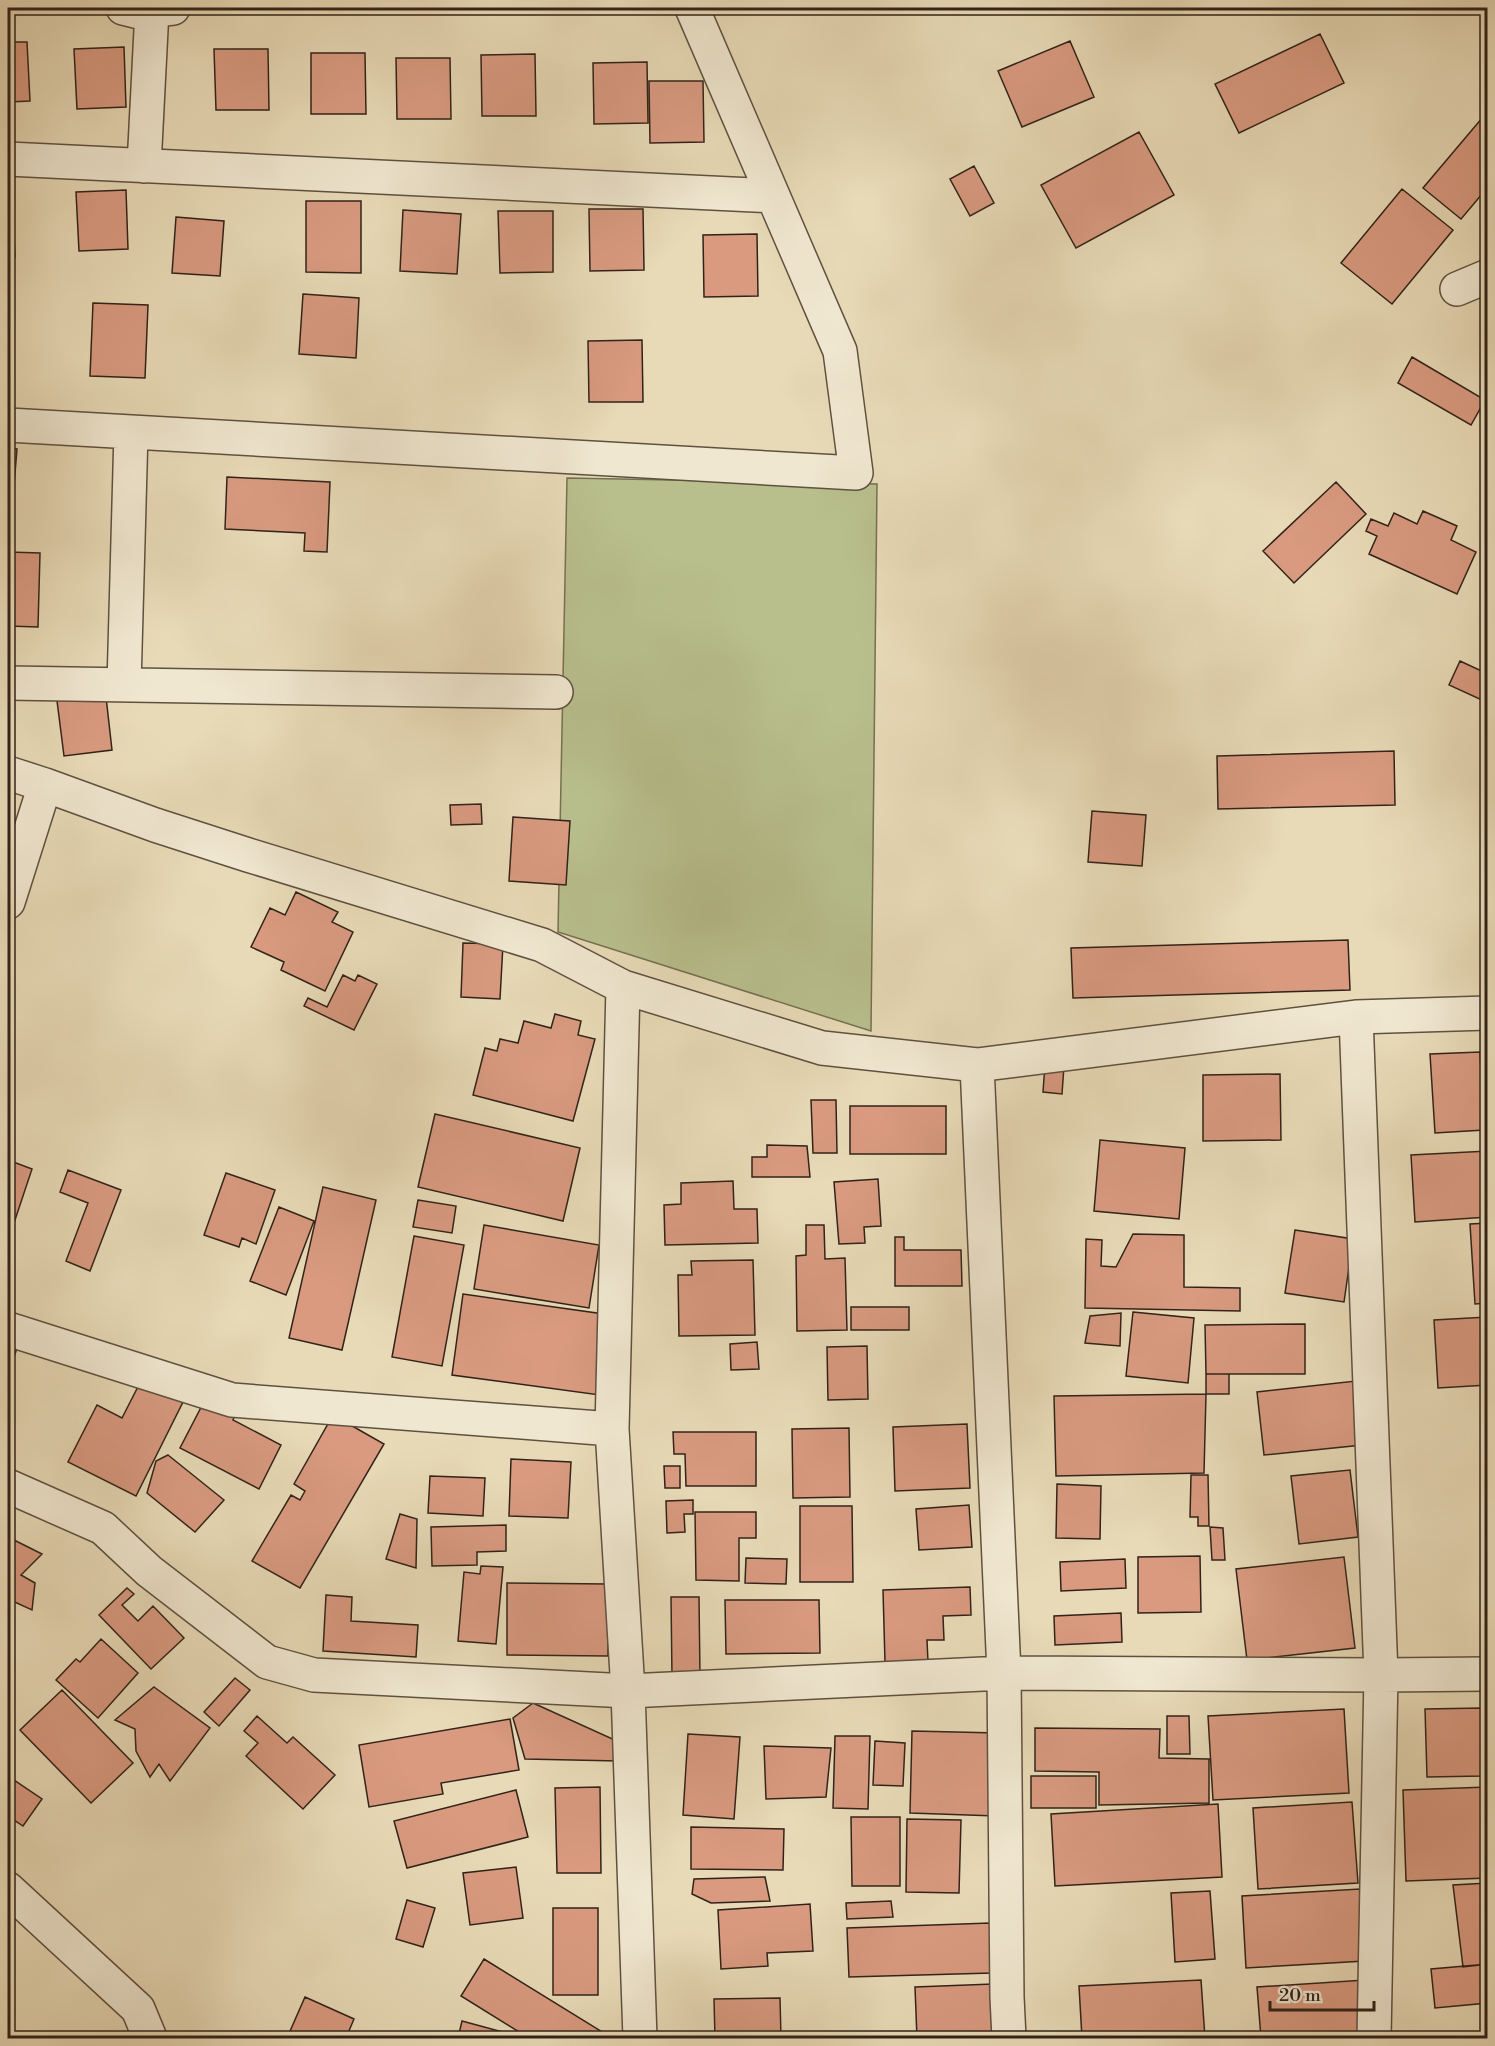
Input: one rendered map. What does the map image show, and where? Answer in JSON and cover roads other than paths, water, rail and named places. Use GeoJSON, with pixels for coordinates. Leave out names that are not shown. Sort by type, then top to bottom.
{"type":"FeatureCollection","features":[{"type":"Feature","properties":{"kind":"street"},"geometry":{"type":"LineString","coordinates":[[144,166],[149,8]]}},
{"type":"Feature","properties":{"kind":"street"},"geometry":{"type":"LineString","coordinates":[[8,425],[856,473],[840,351],[692,8]]}},
{"type":"Feature","properties":{"kind":"street"},"geometry":{"type":"LineString","coordinates":[[8,159],[773,196]]}},
{"type":"Feature","properties":{"kind":"street"},"geometry":{"type":"LineString","coordinates":[[1457,289],[1488,276]]}},
{"type":"Feature","properties":{"kind":"street"},"geometry":{"type":"LineString","coordinates":[[124,685],[131,432]]}},
{"type":"Feature","properties":{"kind":"street"},"geometry":{"type":"LineString","coordinates":[[8,683],[556,692]]}},
{"type":"Feature","properties":{"kind":"street"},"geometry":{"type":"LineString","coordinates":[[8,773],[238,852],[542,945],[623,987],[822,1048],[977,1065],[1356,1017],[1488,1013]]}},
{"type":"Feature","properties":{"kind":"street"},"geometry":{"type":"LineString","coordinates":[[8,902],[45,785]]}},
{"type":"Feature","properties":{"kind":"street"},"geometry":{"type":"LineString","coordinates":[[623,987],[612,1429],[628,1691],[640,2038]]}},
{"type":"Feature","properties":{"kind":"street"},"geometry":{"type":"LineString","coordinates":[[1356,1017],[1381,1675],[1374,2038]]}},
{"type":"Feature","properties":{"kind":"street"},"geometry":{"type":"LineString","coordinates":[[977,1065],[1004,1673],[1009,2038]]}},
{"type":"Feature","properties":{"kind":"street"},"geometry":{"type":"LineString","coordinates":[[8,1329],[232,1400],[612,1429]]}},
{"type":"Feature","properties":{"kind":"street"},"geometry":{"type":"LineString","coordinates":[[8,1486],[103,1528],[149,1570],[267,1662],[314,1675],[628,1691],[1004,1673],[1488,1674]]}},
{"type":"Feature","properties":{"kind":"street"},"geometry":{"type":"LineString","coordinates":[[8,1889],[138,2009],[150,2038]]}}]}
